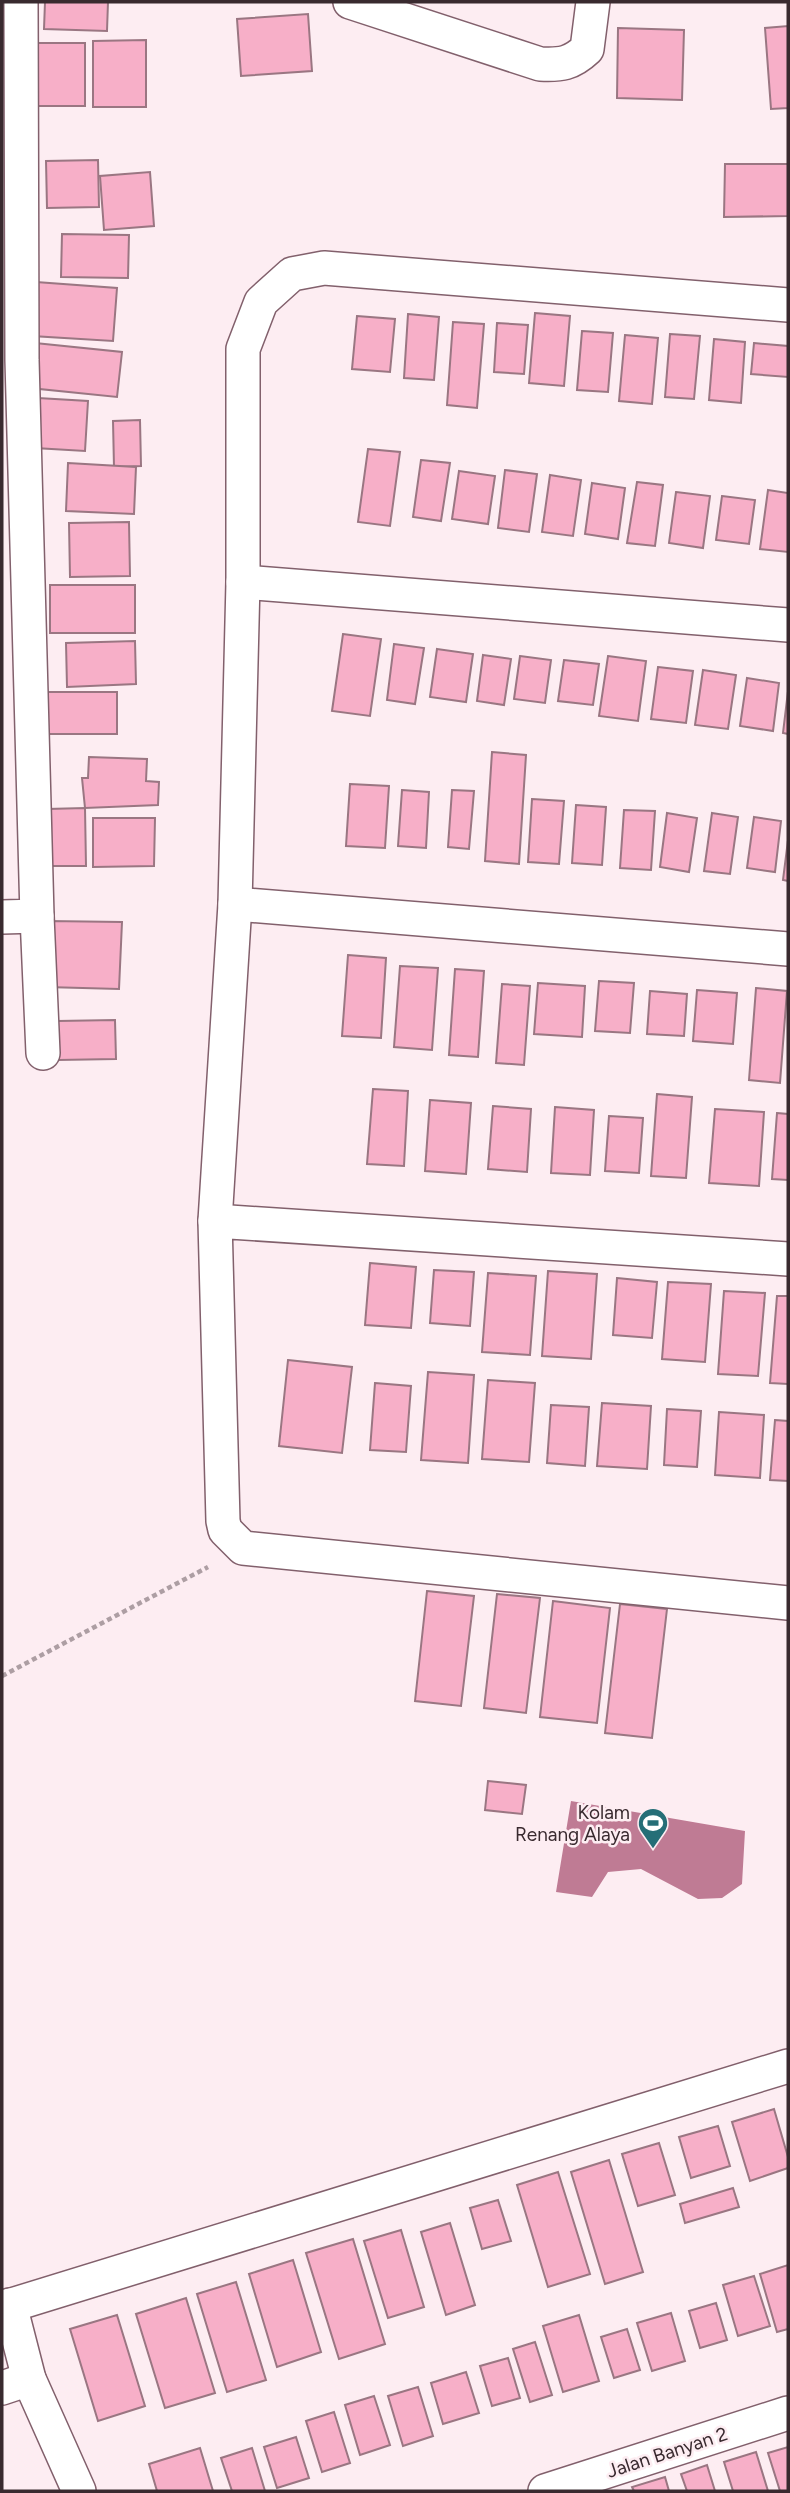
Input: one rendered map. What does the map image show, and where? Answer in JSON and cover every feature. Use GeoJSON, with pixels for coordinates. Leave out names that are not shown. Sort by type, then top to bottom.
{"type":"FeatureCollection","features":[{"type":"Feature","properties":{"kind":"street"},"geometry":{"type":"LineString","coordinates":[[21,2],[11,124],[12,360],[43,1053]]}},
{"type":"Feature","properties":{"kind":"street"},"geometry":{"type":"LineString","coordinates":[[350,2],[540,64],[563,65],[587,50],[593,2]]}},
{"type":"Feature","properties":{"kind":"street"},"geometry":{"type":"LineString","coordinates":[[788,305],[324,268],[292,274],[261,302],[243,349],[243,582],[235,904],[215,1221],[223,1521],[225,1530],[243,1548],[788,1603]]}},
{"type":"Feature","properties":{"kind":"street"},"geometry":{"type":"LineString","coordinates":[[243,582],[788,625]]}},
{"type":"Feature","properties":{"kind":"street"},"geometry":{"type":"LineString","coordinates":[[235,904],[788,949]]}},
{"type":"Feature","properties":{"kind":"street"},"geometry":{"type":"LineString","coordinates":[[2,917],[37,916]]}},
{"type":"Feature","properties":{"kind":"street"},"geometry":{"type":"LineString","coordinates":[[215,1221],[788,1259]]}},
{"type":"Feature","properties":{"kind":"street"},"geometry":{"type":"LineString","coordinates":[[79,2491],[15,2384],[6,2306],[788,2066]]}},
{"type":"Feature","properties":{"kind":"street","name":"Jalan Banyan 2"},"geometry":{"type":"LineString","coordinates":[[545,2491],[788,2413]]}},
{"type":"Feature","properties":{"kind":"path"},"geometry":{"type":"LineString","coordinates":[[2,1676],[243,1548]]}},
{"type":"Feature","properties":{"kind":"shaded area","name":"Kolam Renang Alaya"},"geometry":{"type":"Polygon","coordinates":[[[571,1801],[745,1831],[742,1884],[722,1898],[698,1899],[641,1869],[608,1872],[592,1897],[556,1892],[571,1801]]]}},
{"type":"Feature","properties":{"kind":"building"},"geometry":{"type":"Polygon","coordinates":[[[45,2],[108,2],[107,31],[44,29],[45,2]]]}},
{"type":"Feature","properties":{"kind":"building"},"geometry":{"type":"Polygon","coordinates":[[[308,14],[312,71],[241,76],[237,19],[308,14]]]}},
{"type":"Feature","properties":{"kind":"building"},"geometry":{"type":"Polygon","coordinates":[[[788,26],[788,108],[771,109],[765,28],[788,26]]]}},
{"type":"Feature","properties":{"kind":"building"},"geometry":{"type":"Polygon","coordinates":[[[618,28],[684,30],[682,100],[617,98],[618,28]]]}},
{"type":"Feature","properties":{"kind":"building"},"geometry":{"type":"Polygon","coordinates":[[[146,40],[146,107],[93,107],[93,41],[146,40]]]}},
{"type":"Feature","properties":{"kind":"building"},"geometry":{"type":"Polygon","coordinates":[[[34,43],[85,43],[85,106],[34,106],[34,43]]]}},
{"type":"Feature","properties":{"kind":"building"},"geometry":{"type":"Polygon","coordinates":[[[98,160],[99,207],[47,208],[46,161],[98,160]]]}},
{"type":"Feature","properties":{"kind":"building"},"geometry":{"type":"Polygon","coordinates":[[[725,164],[788,164],[788,216],[724,217],[725,164]]]}},
{"type":"Feature","properties":{"kind":"building"},"geometry":{"type":"Polygon","coordinates":[[[150,172],[154,226],[104,230],[100,176],[150,172]]]}},
{"type":"Feature","properties":{"kind":"building"},"geometry":{"type":"Polygon","coordinates":[[[62,234],[129,235],[128,278],[61,277],[62,234]]]}},
{"type":"Feature","properties":{"kind":"building"},"geometry":{"type":"Polygon","coordinates":[[[36,282],[117,288],[113,341],[32,336],[36,282]]]}},
{"type":"Feature","properties":{"kind":"building"},"geometry":{"type":"Polygon","coordinates":[[[535,313],[570,316],[564,386],[529,383],[535,313]]]}},
{"type":"Feature","properties":{"kind":"building"},"geometry":{"type":"Polygon","coordinates":[[[408,314],[439,317],[434,380],[404,378],[408,314]]]}},
{"type":"Feature","properties":{"kind":"building"},"geometry":{"type":"Polygon","coordinates":[[[357,316],[395,319],[390,372],[352,369],[357,316]]]}},
{"type":"Feature","properties":{"kind":"building"},"geometry":{"type":"Polygon","coordinates":[[[453,322],[484,324],[477,408],[447,405],[453,322]]]}},
{"type":"Feature","properties":{"kind":"building"},"geometry":{"type":"Polygon","coordinates":[[[497,323],[528,325],[524,374],[494,372],[497,323]]]}},
{"type":"Feature","properties":{"kind":"building"},"geometry":{"type":"Polygon","coordinates":[[[582,331],[613,333],[608,392],[577,390],[582,331]]]}},
{"type":"Feature","properties":{"kind":"building"},"geometry":{"type":"Polygon","coordinates":[[[670,334],[700,336],[694,399],[665,397],[670,334]]]}},
{"type":"Feature","properties":{"kind":"building"},"geometry":{"type":"Polygon","coordinates":[[[625,335],[658,338],[652,404],[619,401],[625,335]]]}},
{"type":"Feature","properties":{"kind":"building"},"geometry":{"type":"Polygon","coordinates":[[[714,339],[745,342],[741,403],[709,400],[714,339]]]}},
{"type":"Feature","properties":{"kind":"building"},"geometry":{"type":"Polygon","coordinates":[[[35,343],[122,352],[117,397],[30,388],[35,343]]]}},
{"type":"Feature","properties":{"kind":"building"},"geometry":{"type":"Polygon","coordinates":[[[754,343],[788,346],[788,377],[751,374],[754,343]]]}},
{"type":"Feature","properties":{"kind":"building"},"geometry":{"type":"Polygon","coordinates":[[[38,398],[88,401],[85,451],[35,448],[38,398]]]}},
{"type":"Feature","properties":{"kind":"building"},"geometry":{"type":"Polygon","coordinates":[[[140,420],[141,466],[114,467],[113,421],[140,420]]]}},
{"type":"Feature","properties":{"kind":"building"},"geometry":{"type":"Polygon","coordinates":[[[368,449],[400,452],[390,526],[358,522],[368,449]]]}},
{"type":"Feature","properties":{"kind":"building"},"geometry":{"type":"Polygon","coordinates":[[[421,460],[450,463],[441,521],[413,517],[421,460]]]}},
{"type":"Feature","properties":{"kind":"building"},"geometry":{"type":"Polygon","coordinates":[[[68,463],[136,467],[134,514],[66,511],[68,463]]]}},
{"type":"Feature","properties":{"kind":"building"},"geometry":{"type":"Polygon","coordinates":[[[505,470],[537,474],[529,532],[498,528],[505,470]]]}},
{"type":"Feature","properties":{"kind":"building"},"geometry":{"type":"Polygon","coordinates":[[[459,471],[495,476],[488,524],[452,519],[459,471]]]}},
{"type":"Feature","properties":{"kind":"building"},"geometry":{"type":"Polygon","coordinates":[[[550,475],[581,480],[573,536],[542,532],[550,475]]]}},
{"type":"Feature","properties":{"kind":"building"},"geometry":{"type":"Polygon","coordinates":[[[637,482],[663,485],[655,546],[627,543],[637,482]]]}},
{"type":"Feature","properties":{"kind":"building"},"geometry":{"type":"Polygon","coordinates":[[[592,483],[625,488],[618,539],[585,534],[592,483]]]}},
{"type":"Feature","properties":{"kind":"building"},"geometry":{"type":"Polygon","coordinates":[[[768,490],[788,493],[788,552],[760,549],[768,490]]]}},
{"type":"Feature","properties":{"kind":"building"},"geometry":{"type":"Polygon","coordinates":[[[676,492],[710,496],[703,548],[669,543],[676,492]]]}},
{"type":"Feature","properties":{"kind":"building"},"geometry":{"type":"Polygon","coordinates":[[[722,496],[755,500],[749,544],[716,540],[722,496]]]}},
{"type":"Feature","properties":{"kind":"building"},"geometry":{"type":"Polygon","coordinates":[[[129,522],[130,576],[70,577],[69,523],[129,522]]]}},
{"type":"Feature","properties":{"kind":"building"},"geometry":{"type":"Polygon","coordinates":[[[50,585],[135,585],[135,633],[50,633],[50,585]]]}},
{"type":"Feature","properties":{"kind":"building"},"geometry":{"type":"Polygon","coordinates":[[[343,634],[381,639],[370,716],[332,711],[343,634]]]}},
{"type":"Feature","properties":{"kind":"building"},"geometry":{"type":"Polygon","coordinates":[[[135,641],[136,684],[67,687],[66,643],[135,641]]]}},
{"type":"Feature","properties":{"kind":"building"},"geometry":{"type":"Polygon","coordinates":[[[394,644],[424,648],[415,704],[387,700],[394,644]]]}},
{"type":"Feature","properties":{"kind":"building"},"geometry":{"type":"Polygon","coordinates":[[[437,649],[473,654],[466,702],[430,697],[437,649]]]}},
{"type":"Feature","properties":{"kind":"building"},"geometry":{"type":"Polygon","coordinates":[[[483,655],[511,659],[504,705],[477,701],[483,655]]]}},
{"type":"Feature","properties":{"kind":"building"},"geometry":{"type":"Polygon","coordinates":[[[520,656],[551,660],[545,703],[514,699],[520,656]]]}},
{"type":"Feature","properties":{"kind":"building"},"geometry":{"type":"Polygon","coordinates":[[[608,656],[646,661],[638,721],[599,716],[608,656]]]}},
{"type":"Feature","properties":{"kind":"building"},"geometry":{"type":"Polygon","coordinates":[[[564,660],[599,664],[593,705],[558,701],[564,660]]]}},
{"type":"Feature","properties":{"kind":"building"},"geometry":{"type":"Polygon","coordinates":[[[658,667],[693,671],[686,723],[651,719],[658,667]]]}},
{"type":"Feature","properties":{"kind":"building"},"geometry":{"type":"Polygon","coordinates":[[[703,670],[736,675],[728,729],[695,725],[703,670]]]}},
{"type":"Feature","properties":{"kind":"building"},"geometry":{"type":"Polygon","coordinates":[[[747,678],[779,683],[773,731],[740,726],[747,678]]]}},
{"type":"Feature","properties":{"kind":"building"},"geometry":{"type":"Polygon","coordinates":[[[788,691],[788,734],[783,733],[788,691]]]}},
{"type":"Feature","properties":{"kind":"building"},"geometry":{"type":"Polygon","coordinates":[[[45,692],[117,692],[117,734],[45,734],[45,692]]]}},
{"type":"Feature","properties":{"kind":"building"},"geometry":{"type":"Polygon","coordinates":[[[492,752],[526,755],[519,864],[485,861],[492,752]]]}},
{"type":"Feature","properties":{"kind":"building"},"geometry":{"type":"Polygon","coordinates":[[[89,757],[147,759],[146,781],[159,782],[158,805],[85,808],[82,778],[88,778],[89,757]]]}},
{"type":"Feature","properties":{"kind":"building"},"geometry":{"type":"Polygon","coordinates":[[[350,784],[389,786],[385,848],[346,846],[350,784]]]}},
{"type":"Feature","properties":{"kind":"building"},"geometry":{"type":"Polygon","coordinates":[[[402,790],[429,792],[426,848],[398,846],[402,790]]]}},
{"type":"Feature","properties":{"kind":"building"},"geometry":{"type":"Polygon","coordinates":[[[452,790],[474,791],[469,849],[448,847],[452,790]]]}},
{"type":"Feature","properties":{"kind":"building"},"geometry":{"type":"Polygon","coordinates":[[[532,799],[564,801],[559,864],[528,862],[532,799]]]}},
{"type":"Feature","properties":{"kind":"building"},"geometry":{"type":"Polygon","coordinates":[[[576,805],[606,807],[602,865],[572,863],[576,805]]]}},
{"type":"Feature","properties":{"kind":"building"},"geometry":{"type":"Polygon","coordinates":[[[85,808],[86,866],[48,866],[47,809],[85,808]]]}},
{"type":"Feature","properties":{"kind":"building"},"geometry":{"type":"Polygon","coordinates":[[[624,810],[655,811],[651,870],[620,868],[624,810]]]}},
{"type":"Feature","properties":{"kind":"building"},"geometry":{"type":"Polygon","coordinates":[[[667,813],[697,818],[689,872],[660,867],[667,813]]]}},
{"type":"Feature","properties":{"kind":"building"},"geometry":{"type":"Polygon","coordinates":[[[712,813],[738,817],[730,874],[704,871],[712,813]]]}},
{"type":"Feature","properties":{"kind":"building"},"geometry":{"type":"Polygon","coordinates":[[[754,817],[781,821],[775,872],[747,868],[754,817]]]}},
{"type":"Feature","properties":{"kind":"building"},"geometry":{"type":"Polygon","coordinates":[[[93,818],[155,818],[154,866],[93,867],[93,818]]]}},
{"type":"Feature","properties":{"kind":"building"},"geometry":{"type":"Polygon","coordinates":[[[788,840],[788,881],[783,880],[788,840]]]}},
{"type":"Feature","properties":{"kind":"building"},"geometry":{"type":"Polygon","coordinates":[[[48,921],[122,922],[119,989],[46,987],[48,921]]]}},
{"type":"Feature","properties":{"kind":"building"},"geometry":{"type":"Polygon","coordinates":[[[348,955],[386,958],[381,1038],[342,1036],[348,955]]]}},
{"type":"Feature","properties":{"kind":"building"},"geometry":{"type":"Polygon","coordinates":[[[400,966],[438,968],[432,1050],[394,1047],[400,966]]]}},
{"type":"Feature","properties":{"kind":"building"},"geometry":{"type":"Polygon","coordinates":[[[455,969],[484,971],[478,1057],[449,1055],[455,969]]]}},
{"type":"Feature","properties":{"kind":"building"},"geometry":{"type":"Polygon","coordinates":[[[599,981],[634,983],[630,1033],[595,1031],[599,981]]]}},
{"type":"Feature","properties":{"kind":"building"},"geometry":{"type":"Polygon","coordinates":[[[538,983],[585,986],[582,1037],[534,1034],[538,983]]]}},
{"type":"Feature","properties":{"kind":"building"},"geometry":{"type":"Polygon","coordinates":[[[502,984],[530,986],[524,1065],[496,1063],[502,984]]]}},
{"type":"Feature","properties":{"kind":"building"},"geometry":{"type":"Polygon","coordinates":[[[756,988],[787,991],[780,1083],[749,1080],[756,988]]]}},
{"type":"Feature","properties":{"kind":"building"},"geometry":{"type":"Polygon","coordinates":[[[697,990],[737,993],[733,1044],[693,1041],[697,990]]]}},
{"type":"Feature","properties":{"kind":"building"},"geometry":{"type":"Polygon","coordinates":[[[650,991],[687,994],[684,1036],[647,1034],[650,991]]]}},
{"type":"Feature","properties":{"kind":"building"},"geometry":{"type":"Polygon","coordinates":[[[115,1020],[116,1059],[58,1060],[58,1021],[115,1020]]]}},
{"type":"Feature","properties":{"kind":"building"},"geometry":{"type":"Polygon","coordinates":[[[373,1089],[408,1091],[404,1166],[367,1164],[373,1089]]]}},
{"type":"Feature","properties":{"kind":"building"},"geometry":{"type":"Polygon","coordinates":[[[657,1094],[692,1097],[686,1178],[651,1176],[657,1094]]]}},
{"type":"Feature","properties":{"kind":"building"},"geometry":{"type":"Polygon","coordinates":[[[430,1100],[471,1103],[466,1174],[425,1171],[430,1100]]]}},
{"type":"Feature","properties":{"kind":"building"},"geometry":{"type":"Polygon","coordinates":[[[493,1106],[531,1109],[527,1172],[488,1169],[493,1106]]]}},
{"type":"Feature","properties":{"kind":"building"},"geometry":{"type":"Polygon","coordinates":[[[555,1107],[594,1110],[590,1175],[551,1173],[555,1107]]]}},
{"type":"Feature","properties":{"kind":"building"},"geometry":{"type":"Polygon","coordinates":[[[715,1109],[764,1112],[759,1186],[709,1183],[715,1109]]]}},
{"type":"Feature","properties":{"kind":"building"},"geometry":{"type":"Polygon","coordinates":[[[777,1113],[788,1114],[788,1180],[772,1179],[777,1113]]]}},
{"type":"Feature","properties":{"kind":"building"},"geometry":{"type":"Polygon","coordinates":[[[609,1116],[643,1118],[639,1173],[605,1171],[609,1116]]]}},
{"type":"Feature","properties":{"kind":"building"},"geometry":{"type":"Polygon","coordinates":[[[370,1263],[416,1267],[411,1328],[365,1325],[370,1263]]]}},
{"type":"Feature","properties":{"kind":"building"},"geometry":{"type":"Polygon","coordinates":[[[434,1270],[474,1272],[470,1326],[430,1323],[434,1270]]]}},
{"type":"Feature","properties":{"kind":"building"},"geometry":{"type":"Polygon","coordinates":[[[548,1271],[597,1274],[591,1359],[542,1356],[548,1271]]]}},
{"type":"Feature","properties":{"kind":"building"},"geometry":{"type":"Polygon","coordinates":[[[488,1273],[536,1276],[530,1355],[482,1352],[488,1273]]]}},
{"type":"Feature","properties":{"kind":"building"},"geometry":{"type":"Polygon","coordinates":[[[617,1278],[657,1282],[652,1338],[613,1335],[617,1278]]]}},
{"type":"Feature","properties":{"kind":"building"},"geometry":{"type":"Polygon","coordinates":[[[668,1282],[711,1284],[705,1362],[662,1359],[668,1282]]]}},
{"type":"Feature","properties":{"kind":"building"},"geometry":{"type":"Polygon","coordinates":[[[724,1291],[765,1293],[758,1376],[718,1374],[724,1291]]]}},
{"type":"Feature","properties":{"kind":"building"},"geometry":{"type":"Polygon","coordinates":[[[777,1296],[788,1296],[788,1384],[770,1383],[777,1296]]]}},
{"type":"Feature","properties":{"kind":"building"},"geometry":{"type":"Polygon","coordinates":[[[288,1360],[352,1367],[342,1453],[279,1446],[288,1360]]]}},
{"type":"Feature","properties":{"kind":"building"},"geometry":{"type":"Polygon","coordinates":[[[428,1372],[474,1375],[468,1463],[421,1460],[428,1372]]]}},
{"type":"Feature","properties":{"kind":"building"},"geometry":{"type":"Polygon","coordinates":[[[488,1380],[535,1383],[529,1462],[482,1459],[488,1380]]]}},
{"type":"Feature","properties":{"kind":"building"},"geometry":{"type":"Polygon","coordinates":[[[375,1383],[411,1386],[406,1452],[370,1450],[375,1383]]]}},
{"type":"Feature","properties":{"kind":"building"},"geometry":{"type":"Polygon","coordinates":[[[602,1403],[651,1406],[647,1469],[597,1466],[602,1403]]]}},
{"type":"Feature","properties":{"kind":"building"},"geometry":{"type":"Polygon","coordinates":[[[551,1405],[589,1407],[585,1466],[547,1463],[551,1405]]]}},
{"type":"Feature","properties":{"kind":"building"},"geometry":{"type":"Polygon","coordinates":[[[667,1409],[701,1411],[697,1467],[664,1465],[667,1409]]]}},
{"type":"Feature","properties":{"kind":"building"},"geometry":{"type":"Polygon","coordinates":[[[719,1412],[764,1415],[760,1478],[715,1475],[719,1412]]]}},
{"type":"Feature","properties":{"kind":"building"},"geometry":{"type":"Polygon","coordinates":[[[775,1420],[788,1421],[788,1481],[770,1480],[775,1420]]]}},
{"type":"Feature","properties":{"kind":"building"},"geometry":{"type":"Polygon","coordinates":[[[427,1591],[474,1596],[461,1706],[415,1701],[427,1591]]]}},
{"type":"Feature","properties":{"kind":"building"},"geometry":{"type":"Polygon","coordinates":[[[497,1594],[540,1598],[526,1713],[484,1708],[497,1594]]]}},
{"type":"Feature","properties":{"kind":"building"},"geometry":{"type":"Polygon","coordinates":[[[553,1601],[610,1608],[597,1723],[540,1717],[553,1601]]]}},
{"type":"Feature","properties":{"kind":"building"},"geometry":{"type":"Polygon","coordinates":[[[620,1604],[667,1609],[652,1738],[605,1733],[620,1604]]]}},
{"type":"Feature","properties":{"kind":"building"},"geometry":{"type":"Polygon","coordinates":[[[488,1781],[526,1785],[522,1814],[485,1810],[488,1781]]]}},
{"type":"Feature","properties":{"kind":"building"},"geometry":{"type":"Polygon","coordinates":[[[774,2109],[788,2157],[788,2168],[750,2181],[732,2122],[774,2109]]]}},
{"type":"Feature","properties":{"kind":"building"},"geometry":{"type":"Polygon","coordinates":[[[718,2126],[730,2166],[691,2178],[679,2137],[718,2126]]]}},
{"type":"Feature","properties":{"kind":"building"},"geometry":{"type":"Polygon","coordinates":[[[659,2143],[675,2195],[638,2206],[622,2154],[659,2143]]]}},
{"type":"Feature","properties":{"kind":"building"},"geometry":{"type":"Polygon","coordinates":[[[609,2160],[643,2272],[605,2284],[571,2172],[609,2160]]]}},
{"type":"Feature","properties":{"kind":"building"},"geometry":{"type":"Polygon","coordinates":[[[558,2172],[590,2274],[548,2287],[517,2185],[558,2172]]]}},
{"type":"Feature","properties":{"kind":"building"},"geometry":{"type":"Polygon","coordinates":[[[733,2188],[739,2207],[685,2223],[680,2204],[733,2188]]]}},
{"type":"Feature","properties":{"kind":"building"},"geometry":{"type":"Polygon","coordinates":[[[498,2200],[511,2241],[482,2249],[470,2208],[498,2200]]]}},
{"type":"Feature","properties":{"kind":"building"},"geometry":{"type":"Polygon","coordinates":[[[450,2223],[475,2305],[446,2315],[421,2232],[450,2223]]]}},
{"type":"Feature","properties":{"kind":"building"},"geometry":{"type":"Polygon","coordinates":[[[401,2230],[424,2307],[388,2318],[364,2241],[401,2230]]]}},
{"type":"Feature","properties":{"kind":"building"},"geometry":{"type":"Polygon","coordinates":[[[353,2239],[385,2344],[339,2359],[306,2253],[353,2239]]]}},
{"type":"Feature","properties":{"kind":"building"},"geometry":{"type":"Polygon","coordinates":[[[293,2260],[321,2352],[277,2367],[249,2274],[293,2260]]]}},
{"type":"Feature","properties":{"kind":"building"},"geometry":{"type":"Polygon","coordinates":[[[788,2265],[788,2329],[777,2332],[760,2274],[788,2265]]]}},
{"type":"Feature","properties":{"kind":"building"},"geometry":{"type":"Polygon","coordinates":[[[754,2276],[770,2326],[738,2336],[723,2285],[754,2276]]]}},
{"type":"Feature","properties":{"kind":"building"},"geometry":{"type":"Polygon","coordinates":[[[236,2282],[266,2380],[227,2392],[197,2294],[236,2282]]]}},
{"type":"Feature","properties":{"kind":"building"},"geometry":{"type":"Polygon","coordinates":[[[186,2298],[215,2393],[165,2408],[136,2314],[186,2298]]]}},
{"type":"Feature","properties":{"kind":"building"},"geometry":{"type":"Polygon","coordinates":[[[716,2303],[727,2340],[700,2348],[689,2311],[716,2303]]]}},
{"type":"Feature","properties":{"kind":"building"},"geometry":{"type":"Polygon","coordinates":[[[671,2313],[685,2361],[652,2371],[637,2323],[671,2313]]]}},
{"type":"Feature","properties":{"kind":"building"},"geometry":{"type":"Polygon","coordinates":[[[117,2315],[145,2406],[98,2421],[70,2329],[117,2315]]]}},
{"type":"Feature","properties":{"kind":"building"},"geometry":{"type":"Polygon","coordinates":[[[579,2315],[599,2381],[563,2392],[543,2326],[579,2315]]]}},
{"type":"Feature","properties":{"kind":"building"},"geometry":{"type":"Polygon","coordinates":[[[627,2329],[640,2370],[614,2378],[601,2337],[627,2329]]]}},
{"type":"Feature","properties":{"kind":"building"},"geometry":{"type":"Polygon","coordinates":[[[535,2342],[552,2395],[530,2402],[513,2349],[535,2342]]]}},
{"type":"Feature","properties":{"kind":"building"},"geometry":{"type":"Polygon","coordinates":[[[508,2358],[520,2398],[492,2406],[480,2366],[508,2358]]]}},
{"type":"Feature","properties":{"kind":"building"},"geometry":{"type":"Polygon","coordinates":[[[466,2372],[479,2413],[443,2424],[431,2383],[466,2372]]]}},
{"type":"Feature","properties":{"kind":"building"},"geometry":{"type":"Polygon","coordinates":[[[418,2387],[433,2436],[403,2446],[388,2396],[418,2387]]]}},
{"type":"Feature","properties":{"kind":"building"},"geometry":{"type":"Polygon","coordinates":[[[374,2396],[390,2445],[360,2455],[345,2405],[374,2396]]]}},
{"type":"Feature","properties":{"kind":"building"},"geometry":{"type":"Polygon","coordinates":[[[334,2412],[350,2463],[322,2472],[306,2421],[334,2412]]]}},
{"type":"Feature","properties":{"kind":"building"},"geometry":{"type":"Polygon","coordinates":[[[296,2437],[309,2478],[277,2488],[264,2447],[296,2437]]]}},
{"type":"Feature","properties":{"kind":"building"},"geometry":{"type":"Polygon","coordinates":[[[788,2447],[788,2491],[780,2491],[768,2453],[788,2447]]]}},
{"type":"Feature","properties":{"kind":"building"},"geometry":{"type":"Polygon","coordinates":[[[200,2448],[213,2491],[157,2491],[149,2464],[200,2448]]]}},
{"type":"Feature","properties":{"kind":"building"},"geometry":{"type":"Polygon","coordinates":[[[252,2448],[265,2491],[232,2491],[221,2458],[252,2448]]]}},
{"type":"Feature","properties":{"kind":"building"},"geometry":{"type":"Polygon","coordinates":[[[756,2452],[768,2491],[733,2491],[724,2462],[756,2452]]]}},
{"type":"Feature","properties":{"kind":"building"},"geometry":{"type":"Polygon","coordinates":[[[707,2465],[715,2491],[687,2491],[681,2474],[707,2465]]]}},
{"type":"Feature","properties":{"kind":"building"},"geometry":{"type":"Polygon","coordinates":[[[665,2477],[669,2491],[634,2491],[632,2487],[665,2477]]]}},
{"type":"Feature","properties":{"kind":"place","name":"Kolam Renang Alaya"},"geometry":{"type":"Point","coordinates":[653,1850]}}]}
